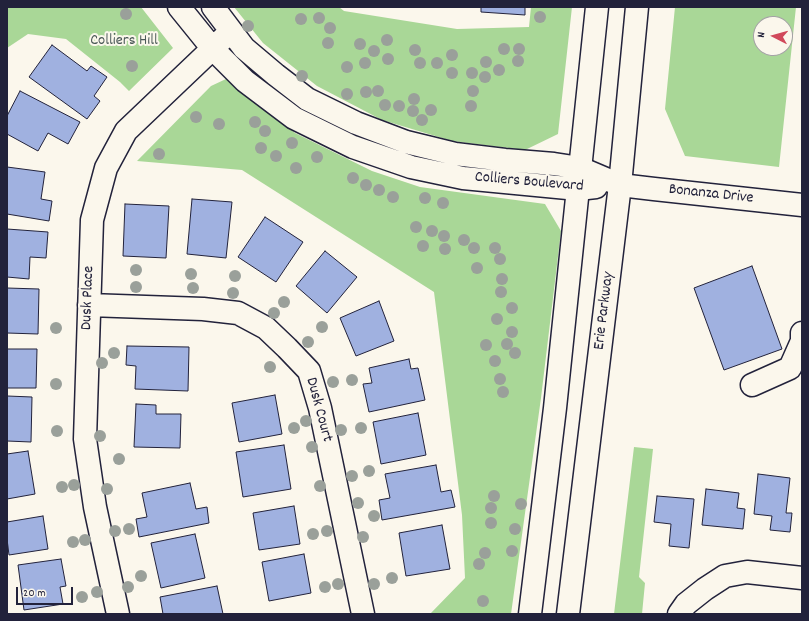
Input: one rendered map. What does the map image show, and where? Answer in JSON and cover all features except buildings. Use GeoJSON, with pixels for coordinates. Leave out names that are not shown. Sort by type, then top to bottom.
{"type":"FeatureCollection","features":[{"type":"Feature","properties":{"kind":"street","name":"Colliers Boulevard"},"geometry":{"type":"LineString","coordinates":[[178,7],[213,49],[245,81],[294,118],[353,147],[411,167],[463,178],[578,190],[620,185]]}},
{"type":"Feature","properties":{"kind":"street","name":"Colliers Boulevard"},"geometry":{"type":"LineString","coordinates":[[213,7],[244,48],[276,75],[307,99],[356,123],[406,142],[455,154],[580,168],[620,185]]}},
{"type":"Feature","properties":{"kind":"street"},"geometry":{"type":"LineString","coordinates":[[530,614],[556,400],[597,7]]}},
{"type":"Feature","properties":{"kind":"street","name":"Erie Parkway"},"geometry":{"type":"LineString","coordinates":[[568,614],[620,185],[636,7]]}},
{"type":"Feature","properties":{"kind":"street","name":"Dusk Place"},"geometry":{"type":"LineString","coordinates":[[118,614],[95,507],[85,439],[92,220],[106,168],[126,131],[231,31]]}},
{"type":"Feature","properties":{"kind":"street","name":"Bonanza Drive"},"geometry":{"type":"LineString","coordinates":[[620,185],[802,205]]}},
{"type":"Feature","properties":{"kind":"street","name":"Dusk Court"},"geometry":{"type":"LineString","coordinates":[[89,306],[203,310],[238,313],[266,328],[308,371],[320,408],[363,614]]}},
{"type":"Feature","properties":{"kind":"street"},"geometry":{"type":"LineString","coordinates":[[752,385],[790,368],[802,341],[802,333]]}},
{"type":"Feature","properties":{"kind":"street"},"geometry":{"type":"LineString","coordinates":[[679,614],[686,604],[698,594],[725,576],[747,572],[802,578]]}},
{"type":"Feature","properties":{"kind":"green space","name":"Colliers Hill"},"geometry":{"type":"Polygon","coordinates":[[[7,7],[141,7],[173,48],[129,91],[120,82],[66,39],[28,34],[7,48],[7,7]]]}},
{"type":"Feature","properties":{"kind":"green space"},"geometry":{"type":"Polygon","coordinates":[[[234,7],[339,7],[344,11],[457,29],[529,27],[531,7],[572,7],[558,134],[525,150],[452,141],[382,120],[317,86],[263,43],[234,7]]]}},
{"type":"Feature","properties":{"kind":"green space"},"geometry":{"type":"Polygon","coordinates":[[[675,7],[796,7],[793,35],[793,16],[753,16],[753,56],[791,56],[779,167],[685,156],[665,109],[675,7]]]}},
{"type":"Feature","properties":{"kind":"green space"},"geometry":{"type":"Polygon","coordinates":[[[226,79],[295,133],[372,171],[420,187],[545,204],[561,231],[541,398],[511,614],[430,614],[465,578],[462,515],[434,292],[242,170],[137,161],[211,86],[226,79]]]}},
{"type":"Feature","properties":{"kind":"green space"},"geometry":{"type":"Polygon","coordinates":[[[634,447],[653,449],[639,577],[645,583],[642,614],[614,614],[634,447]]]}}]}
